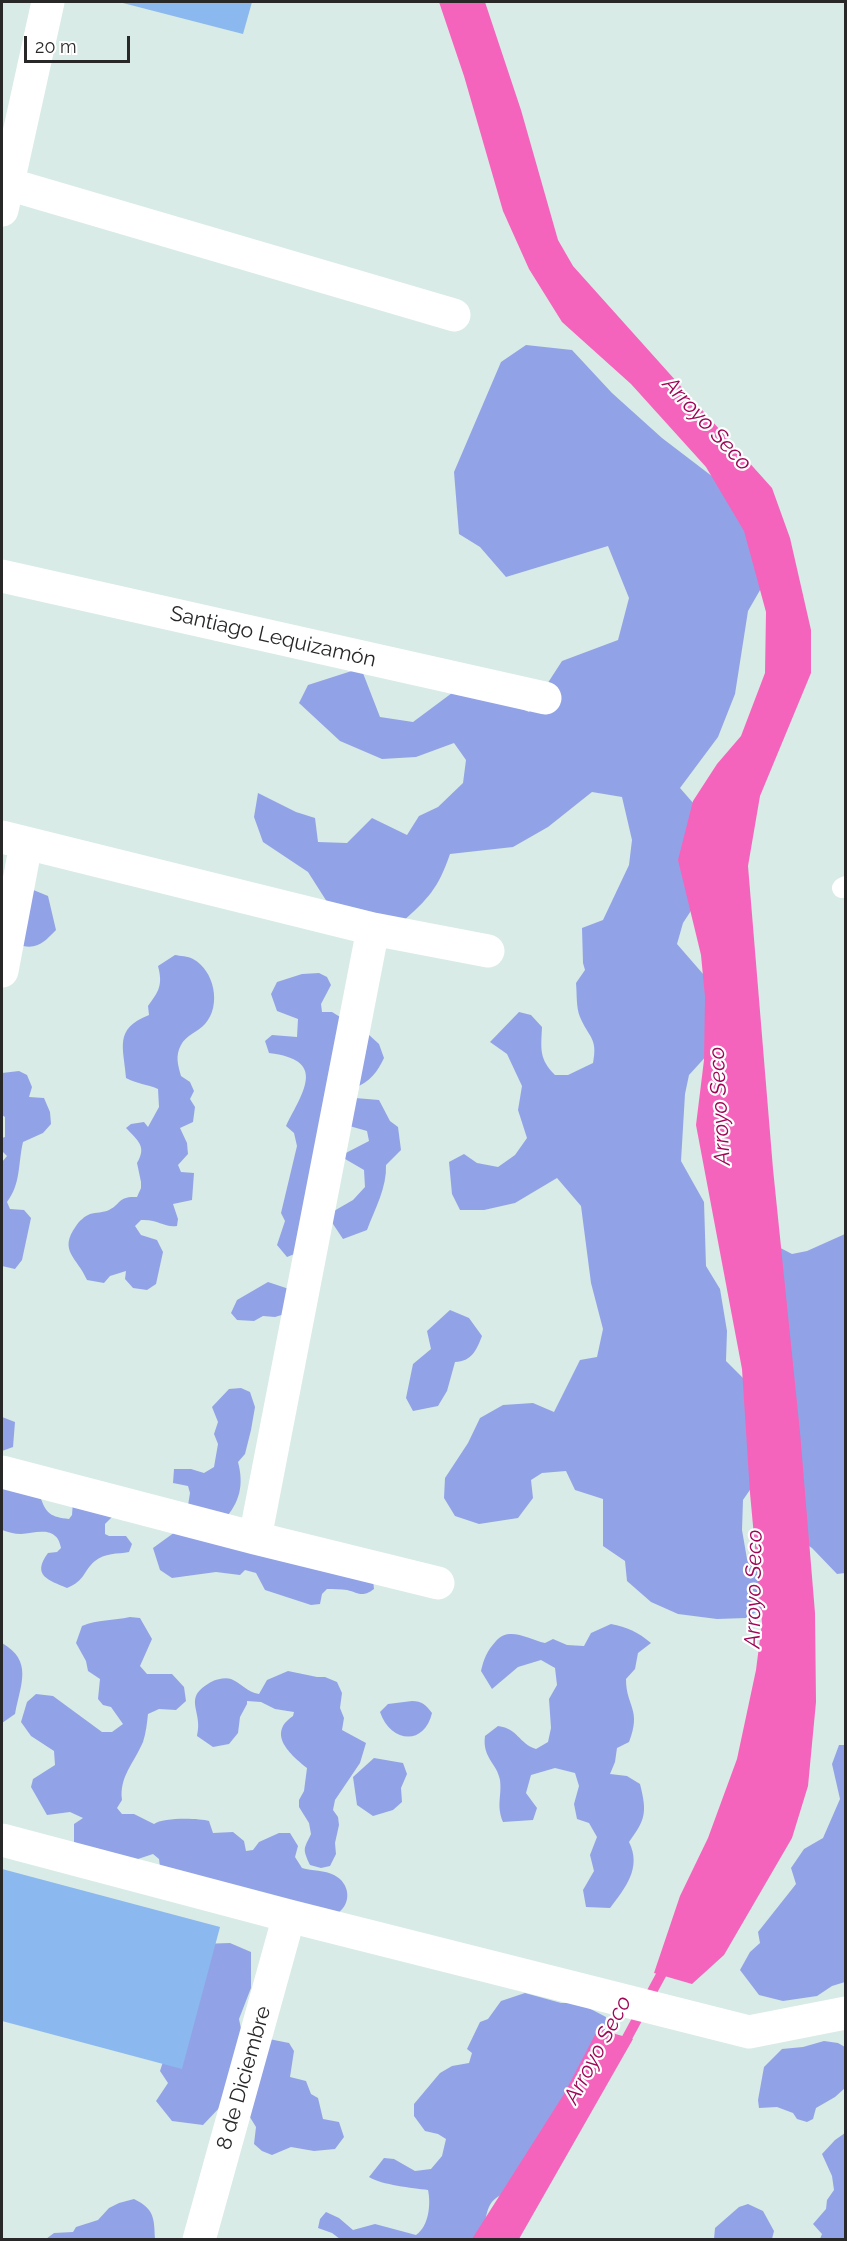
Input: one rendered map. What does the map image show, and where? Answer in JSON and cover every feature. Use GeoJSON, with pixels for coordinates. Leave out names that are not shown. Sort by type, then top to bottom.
{"type":"FeatureCollection","features":[{"type":"Feature","properties":{"kind":"street"},"geometry":{"type":"LineString","coordinates":[[48,2],[5,197],[454,315]]}},
{"type":"Feature","properties":{"kind":"street","name":"Santiago Lequizamón"},"geometry":{"type":"LineString","coordinates":[[2,576],[545,698]]}},
{"type":"Feature","properties":{"kind":"street"},"geometry":{"type":"LineString","coordinates":[[2,971],[14,841],[374,929],[488,951]]}},
{"type":"Feature","properties":{"kind":"street"},"geometry":{"type":"LineString","coordinates":[[255,1538],[374,929]]}},
{"type":"Feature","properties":{"kind":"street"},"geometry":{"type":"LineString","coordinates":[[2,1472],[438,1583]]}},
{"type":"Feature","properties":{"kind":"street"},"geometry":{"type":"LineString","coordinates":[[2,1840],[289,1916],[749,2032],[846,2013]]}},
{"type":"Feature","properties":{"kind":"street","name":"8 de Diciembre"},"geometry":{"type":"LineString","coordinates":[[199,2240],[289,1916]]}},
{"type":"Feature","properties":{"kind":"shaded area"},"geometry":{"type":"Polygon","coordinates":[[[119,2],[252,2],[243,34],[119,2]]]}},
{"type":"Feature","properties":{"kind":"shaded area"},"geometry":{"type":"Polygon","coordinates":[[[526,345],[572,350],[612,393],[662,438],[734,493],[767,578],[748,611],[735,694],[718,737],[680,788],[701,812],[700,897],[683,923],[677,944],[710,982],[710,1052],[689,1075],[685,1094],[681,1161],[704,1202],[706,1266],[720,1289],[727,1331],[726,1361],[753,1388],[756,1481],[743,1500],[742,1530],[747,1559],[763,1575],[768,1605],[746,1618],[717,1619],[678,1614],[651,1602],[627,1581],[625,1561],[603,1546],[603,1499],[575,1490],[566,1471],[542,1473],[531,1480],[533,1498],[518,1518],[479,1524],[455,1516],[444,1498],[445,1478],[468,1443],[480,1418],[503,1405],[533,1403],[554,1412],[580,1360],[597,1357],[603,1329],[591,1283],[581,1206],[557,1178],[515,1203],[484,1210],[460,1210],[452,1194],[449,1162],[464,1154],[477,1163],[498,1167],[515,1155],[527,1138],[518,1110],[522,1086],[507,1054],[490,1042],[519,1012],[531,1015],[542,1027],[542,1053],[546,1064],[555,1075],[568,1075],[593,1063],[592,1038],[579,1013],[576,983],[585,970],[582,928],[603,920],[629,865],[632,840],[622,797],[592,792],[548,827],[513,847],[450,854],[431,893],[401,923],[329,905],[308,872],[263,842],[254,817],[258,793],[296,812],[315,818],[318,842],[347,843],[372,818],[407,835],[419,816],[438,807],[463,783],[466,760],[454,743],[416,757],[382,759],[340,741],[299,703],[308,685],[361,668],[380,717],[413,722],[456,690],[505,701],[529,712],[562,661],[618,640],[629,598],[608,546],[506,577],[480,547],[459,534],[454,472],[501,362],[526,345]]]}},
{"type":"Feature","properties":{"kind":"shaded area"},"geometry":{"type":"Polygon","coordinates":[[[31,889],[48,896],[56,930],[41,943],[29,947],[23,946],[31,889]]]}},
{"type":"Feature","properties":{"kind":"shaded area"},"geometry":{"type":"Polygon","coordinates":[[[175,955],[191,958],[200,964],[211,979],[214,998],[210,1016],[202,1027],[183,1042],[178,1057],[181,1076],[190,1082],[194,1091],[190,1099],[195,1107],[193,1122],[180,1128],[187,1143],[188,1154],[178,1165],[181,1172],[194,1173],[192,1200],[173,1204],[178,1219],[177,1226],[141,1220],[135,1226],[141,1235],[157,1240],[163,1252],[156,1284],[147,1290],[133,1288],[125,1279],[126,1271],[110,1276],[104,1283],[87,1280],[71,1254],[69,1242],[71,1235],[86,1216],[109,1210],[126,1198],[137,1197],[141,1188],[137,1163],[141,1152],[140,1144],[126,1128],[131,1124],[144,1122],[148,1127],[159,1107],[158,1089],[126,1078],[123,1040],[130,1027],[149,1015],[148,1006],[160,983],[158,966],[175,955]]]}},
{"type":"Feature","properties":{"kind":"shaded area"},"geometry":{"type":"Polygon","coordinates":[[[319,973],[327,977],[331,985],[321,1004],[322,1012],[332,1012],[368,1034],[379,1044],[384,1058],[372,1076],[355,1088],[302,1251],[287,1257],[277,1245],[285,1221],[281,1213],[297,1146],[294,1133],[286,1126],[304,1089],[306,1079],[305,1070],[299,1062],[269,1053],[265,1041],[272,1035],[297,1037],[298,1019],[277,1011],[271,994],[277,982],[302,974],[319,973]]]}},
{"type":"Feature","properties":{"kind":"shaded area"},"geometry":{"type":"Polygon","coordinates":[[[19,1071],[27,1075],[32,1087],[29,1097],[44,1098],[50,1112],[51,1124],[43,1133],[23,1142],[17,1181],[7,1202],[10,1209],[24,1210],[31,1218],[22,1260],[15,1269],[2,1266],[2,1162],[7,1156],[2,1151],[5,1117],[2,1115],[2,1073],[19,1071]]]}},
{"type":"Feature","properties":{"kind":"shaded area"},"geometry":{"type":"Polygon","coordinates":[[[355,1098],[379,1100],[390,1121],[398,1127],[401,1150],[386,1165],[383,1190],[367,1230],[343,1239],[327,1215],[353,1200],[365,1187],[364,1170],[340,1156],[369,1141],[367,1131],[346,1125],[355,1098]]]}},
{"type":"Feature","properties":{"kind":"shaded area"},"geometry":{"type":"Polygon","coordinates":[[[845,1234],[845,1573],[837,1574],[812,1548],[800,1540],[769,1242],[792,1254],[807,1251],[845,1234]]]}},
{"type":"Feature","properties":{"kind":"shaded area"},"geometry":{"type":"Polygon","coordinates":[[[268,1282],[289,1289],[288,1313],[275,1317],[263,1316],[254,1321],[237,1320],[231,1313],[237,1300],[268,1282]]]}},
{"type":"Feature","properties":{"kind":"shaded area"},"geometry":{"type":"Polygon","coordinates":[[[450,1310],[469,1318],[482,1336],[473,1354],[466,1360],[455,1362],[447,1391],[438,1406],[413,1411],[406,1398],[413,1364],[431,1349],[427,1331],[450,1310]]]}},
{"type":"Feature","properties":{"kind":"shaded area"},"geometry":{"type":"Polygon","coordinates":[[[241,1388],[250,1392],[255,1407],[245,1454],[238,1462],[241,1478],[234,1507],[224,1520],[187,1512],[190,1493],[188,1486],[173,1483],[174,1469],[191,1469],[204,1473],[214,1467],[218,1444],[214,1434],[218,1422],[212,1407],[229,1389],[241,1388]]]}},
{"type":"Feature","properties":{"kind":"shaded area"},"geometry":{"type":"Polygon","coordinates":[[[2,1417],[15,1422],[13,1447],[2,1451],[2,1417]]]}},
{"type":"Feature","properties":{"kind":"shaded area"},"geometry":{"type":"Polygon","coordinates":[[[2,1476],[40,1496],[47,1511],[53,1516],[69,1519],[72,1515],[73,1501],[113,1516],[105,1524],[105,1534],[126,1536],[132,1544],[129,1552],[99,1558],[78,1582],[67,1588],[49,1579],[44,1576],[41,1567],[48,1553],[57,1552],[61,1548],[59,1541],[51,1533],[18,1534],[2,1530],[2,1476]]]}},
{"type":"Feature","properties":{"kind":"shaded area"},"geometry":{"type":"Polygon","coordinates":[[[175,1532],[373,1580],[374,1589],[363,1594],[327,1589],[322,1594],[320,1604],[311,1605],[265,1590],[256,1573],[245,1570],[240,1575],[216,1572],[172,1578],[160,1570],[153,1548],[175,1532]]]}},
{"type":"Feature","properties":{"kind":"shaded area"},"geometry":{"type":"Polygon","coordinates":[[[130,1617],[140,1618],[152,1639],[140,1666],[147,1674],[172,1674],[184,1687],[186,1701],[176,1710],[159,1709],[148,1714],[143,1742],[125,1777],[122,1800],[117,1808],[122,1814],[134,1814],[154,1824],[173,1819],[209,1821],[213,1833],[233,1832],[244,1841],[246,1851],[253,1850],[259,1842],[279,1833],[290,1833],[298,1846],[295,1857],[302,1868],[330,1873],[346,1888],[346,1904],[338,1913],[160,1867],[159,1859],[153,1854],[132,1861],[74,1843],[74,1824],[83,1818],[70,1812],[47,1815],[31,1787],[33,1779],[55,1765],[54,1751],[31,1736],[21,1722],[27,1702],[36,1694],[53,1696],[102,1732],[112,1732],[123,1724],[111,1707],[103,1705],[98,1699],[100,1679],[88,1671],[86,1661],[76,1643],[82,1626],[130,1617]]]}},
{"type":"Feature","properties":{"kind":"shaded area"},"geometry":{"type":"Polygon","coordinates":[[[611,1624],[632,1630],[651,1643],[638,1653],[635,1669],[626,1679],[634,1715],[633,1731],[629,1742],[617,1748],[610,1774],[627,1776],[640,1784],[644,1815],[629,1842],[634,1860],[626,1885],[610,1908],[586,1907],[583,1890],[594,1871],[590,1855],[597,1837],[589,1823],[577,1819],[574,1804],[579,1786],[575,1773],[555,1768],[531,1775],[526,1793],[537,1808],[533,1820],[503,1822],[500,1811],[500,1780],[485,1744],[485,1736],[498,1726],[515,1733],[525,1743],[536,1749],[548,1742],[551,1728],[549,1699],[557,1685],[555,1668],[541,1660],[518,1667],[492,1689],[481,1671],[490,1648],[507,1634],[545,1643],[553,1639],[567,1645],[584,1646],[591,1633],[611,1624]]]}},
{"type":"Feature","properties":{"kind":"shaded area"},"geometry":{"type":"Polygon","coordinates":[[[2,1643],[18,1657],[22,1683],[15,1714],[2,1723],[2,1643]]]}},
{"type":"Feature","properties":{"kind":"shaded area"},"geometry":{"type":"Polygon","coordinates":[[[288,1671],[325,1677],[337,1682],[342,1693],[340,1708],[344,1718],[342,1730],[366,1743],[360,1763],[335,1800],[333,1810],[338,1817],[339,1825],[335,1843],[336,1854],[330,1866],[321,1868],[310,1865],[305,1852],[305,1846],[311,1834],[309,1823],[299,1807],[299,1800],[304,1791],[307,1768],[288,1751],[281,1737],[285,1723],[294,1712],[275,1709],[261,1702],[247,1701],[240,1717],[238,1733],[229,1744],[213,1747],[197,1736],[198,1719],[195,1699],[203,1687],[215,1680],[229,1678],[259,1694],[267,1680],[288,1671]]]}},
{"type":"Feature","properties":{"kind":"shaded area"},"geometry":{"type":"Polygon","coordinates":[[[412,1701],[424,1704],[432,1713],[428,1724],[415,1736],[399,1734],[391,1730],[380,1712],[388,1704],[412,1701]]]}},
{"type":"Feature","properties":{"kind":"shaded area"},"geometry":{"type":"Polygon","coordinates":[[[839,1745],[845,1745],[845,1982],[832,1986],[817,1996],[783,2001],[759,1995],[740,1970],[750,1952],[760,1943],[758,1932],[796,1884],[791,1868],[804,1849],[823,1838],[840,1799],[832,1764],[839,1745]]]}},
{"type":"Feature","properties":{"kind":"shaded area"},"geometry":{"type":"Polygon","coordinates":[[[374,1758],[403,1763],[407,1774],[401,1788],[402,1802],[393,1810],[373,1816],[357,1805],[353,1777],[374,1758]]]}},
{"type":"Feature","properties":{"kind":"shaded area"},"geometry":{"type":"Polygon","coordinates":[[[2,1869],[220,1927],[182,2069],[2,2021],[2,1869]]]}},
{"type":"Feature","properties":{"kind":"shaded area"},"geometry":{"type":"Polygon","coordinates":[[[230,1943],[251,1952],[251,1988],[239,2019],[246,2053],[222,2105],[203,2125],[172,2121],[156,2101],[168,2083],[160,2071],[201,1944],[230,1943]]]}},
{"type":"Feature","properties":{"kind":"shaded area"},"geometry":{"type":"Polygon","coordinates":[[[525,1993],[561,2003],[579,2003],[606,2017],[604,2040],[505,2193],[492,2202],[479,2239],[340,2239],[318,2228],[320,2219],[326,2212],[339,2218],[353,2230],[375,2224],[416,2235],[420,2231],[428,2214],[428,2190],[389,2184],[369,2177],[384,2158],[394,2159],[415,2171],[431,2169],[442,2156],[446,2139],[438,2134],[425,2131],[414,2116],[414,2104],[440,2073],[452,2066],[469,2063],[472,2053],[467,2049],[480,2022],[488,2019],[501,2001],[525,1993]]]}},
{"type":"Feature","properties":{"kind":"shaded area"},"geometry":{"type":"Polygon","coordinates":[[[269,2039],[289,2043],[294,2051],[290,2077],[306,2081],[311,2094],[318,2098],[323,2119],[339,2122],[344,2137],[335,2149],[314,2151],[291,2147],[272,2155],[262,2151],[254,2144],[256,2127],[248,2114],[269,2039]]]}},
{"type":"Feature","properties":{"kind":"shaded area"},"geometry":{"type":"Polygon","coordinates":[[[824,2041],[838,2043],[845,2047],[845,2088],[816,2108],[813,2119],[807,2122],[777,2107],[759,2108],[758,2100],[764,2067],[782,2049],[803,2047],[824,2041]]]}},
{"type":"Feature","properties":{"kind":"shaded area"},"geometry":{"type":"Polygon","coordinates":[[[845,2133],[845,2239],[820,2239],[822,2234],[813,2224],[826,2209],[827,2200],[834,2190],[832,2176],[822,2154],[845,2133]]]}},
{"type":"Feature","properties":{"kind":"shaded area"},"geometry":{"type":"Polygon","coordinates":[[[134,2199],[150,2211],[155,2239],[46,2239],[54,2233],[73,2232],[76,2227],[98,2220],[109,2208],[134,2199]]]}},
{"type":"Feature","properties":{"kind":"shaded area"},"geometry":{"type":"Polygon","coordinates":[[[748,2204],[763,2211],[774,2231],[772,2239],[714,2239],[715,2228],[739,2207],[748,2204]]]}},
{"type":"Feature","properties":{"kind":"water"},"geometry":{"type":"Polygon","coordinates":[[[439,2],[485,2],[521,110],[558,240],[573,266],[772,488],[790,538],[811,630],[811,673],[760,796],[748,866],[773,1169],[800,1432],[815,1613],[816,1702],[808,1786],[792,1838],[724,1955],[692,1984],[654,1973],[680,1896],[708,1838],[737,1759],[756,1670],[762,1623],[742,1369],[696,1125],[704,1060],[705,997],[701,955],[678,860],[693,801],[717,764],[741,736],[765,673],[766,612],[744,531],[706,467],[631,384],[562,322],[529,269],[503,211],[464,76],[439,2]]]}},
{"type":"Feature","properties":{"kind":"water"},"geometry":{"type":"Polygon","coordinates":[[[598,2029],[633,2039],[519,2239],[472,2239],[564,2094],[598,2029]]]}},
{"type":"Feature","properties":{"kind":"waterway","name":"Arroyo Seco"},"geometry":{"type":"LineString","coordinates":[[621,2049],[668,1962]]}}]}
